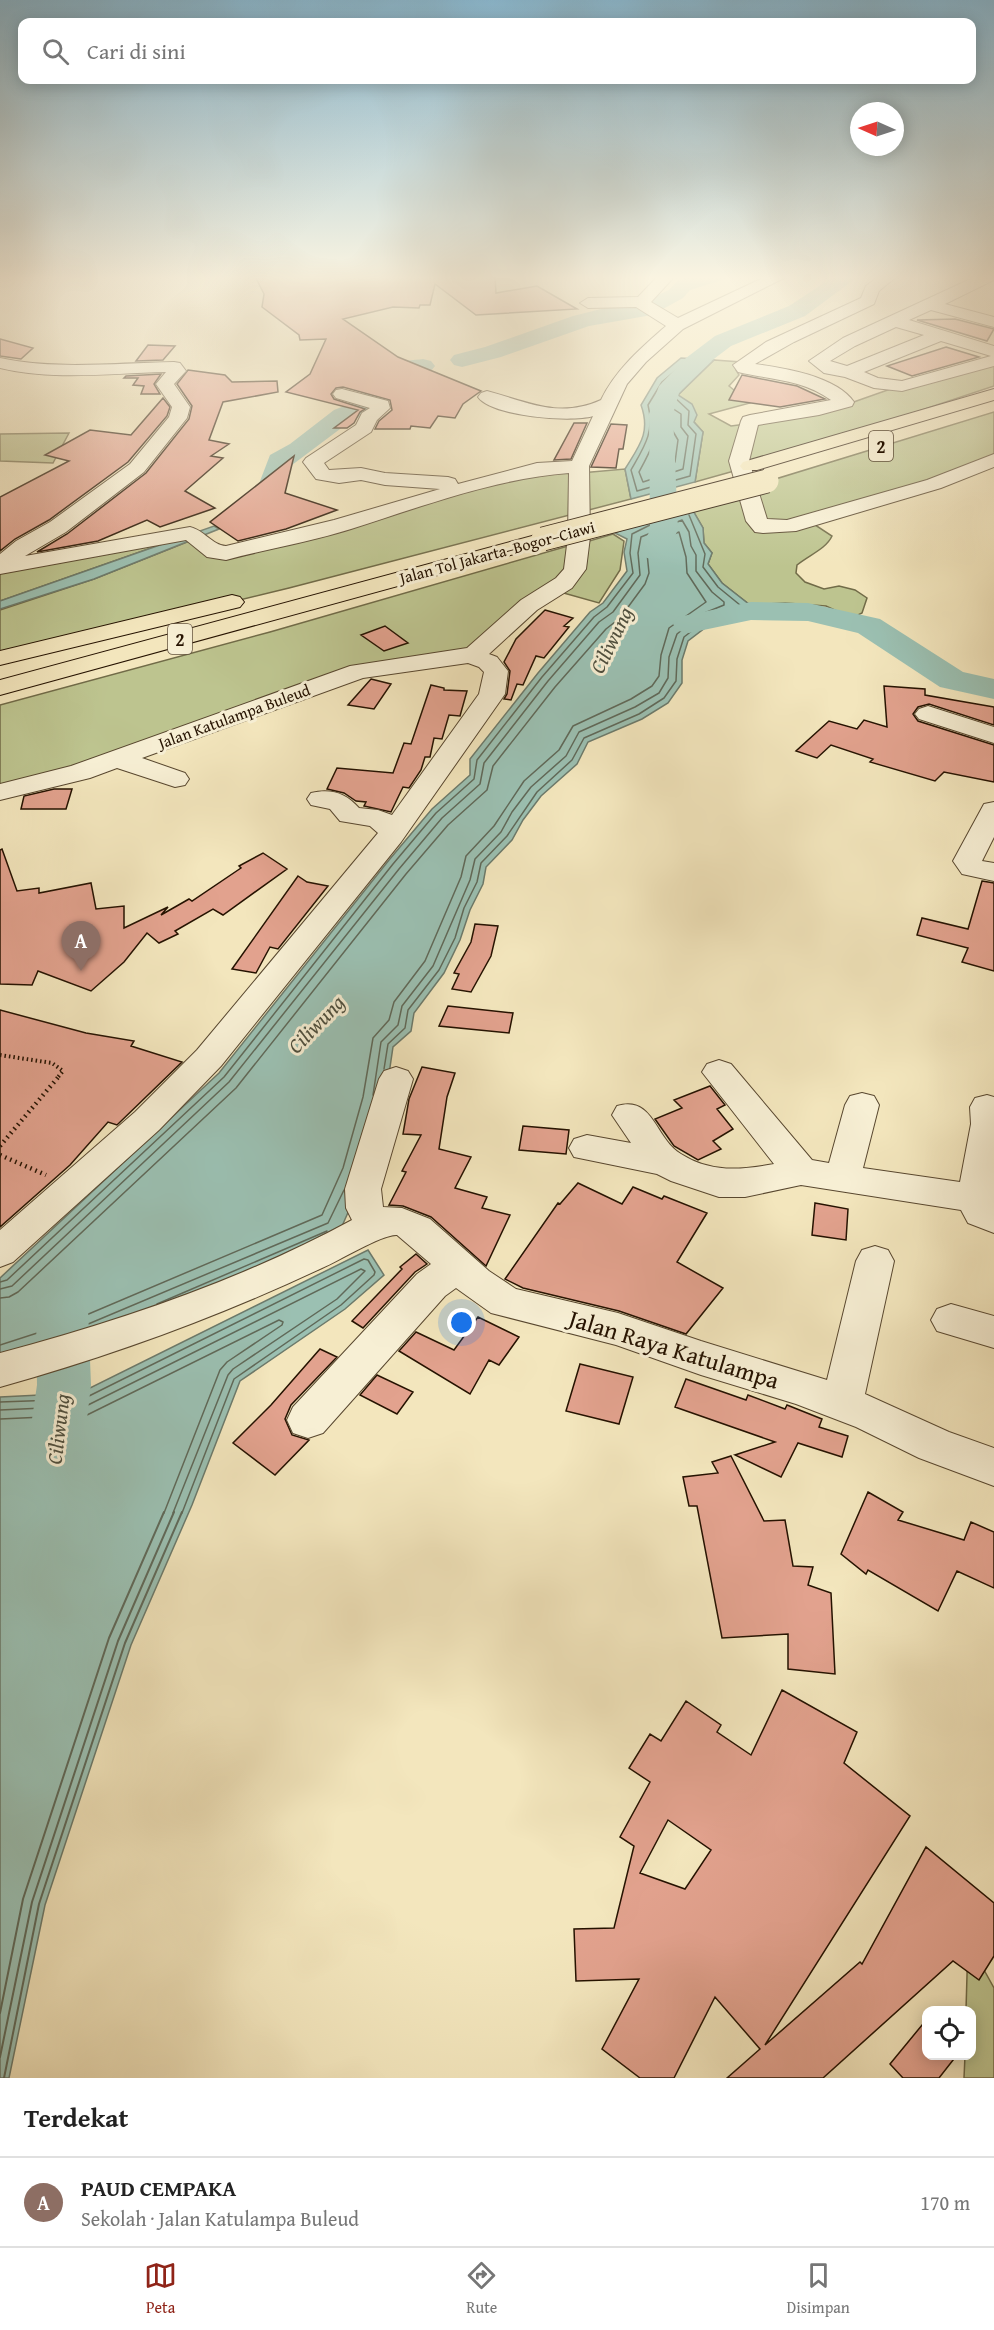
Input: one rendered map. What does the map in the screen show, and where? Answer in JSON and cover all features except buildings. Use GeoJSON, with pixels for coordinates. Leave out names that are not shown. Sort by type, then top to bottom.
{"type":"FeatureCollection","features":[{"type":"Feature","properties":{"kind":"highway"},"geometry":{"type":"LineString","coordinates":[[854,435],[869,427],[994,386]]}},
{"type":"Feature","properties":{"kind":"highway","name":"Jalan Tol Jakarta–Bogor–Ciawi"},"geometry":{"type":"LineString","coordinates":[[7,686],[538,533],[750,466],[994,394]]}},
{"type":"Feature","properties":{"kind":"highway","name":"Jalan Tol Jakarta–Bogor–Ciawi"},"geometry":{"type":"LineString","coordinates":[[0,658],[311,583],[738,490],[981,417]]}},
{"type":"Feature","properties":{"kind":"street"},"geometry":{"type":"LineString","coordinates":[[0,566],[24,546],[58,527],[137,468],[177,418],[181,407],[165,382],[174,373]]}},
{"type":"Feature","properties":{"kind":"street"},"geometry":{"type":"LineString","coordinates":[[0,1252],[147,1121],[209,1058],[393,831],[492,694],[496,670],[488,662],[471,656],[530,605],[564,583],[575,569],[581,502],[579,466],[608,404],[628,373]]}},
{"type":"Feature","properties":{"kind":"street"},"geometry":{"type":"LineString","coordinates":[[779,373],[813,381],[831,390],[844,402],[819,409],[750,421],[739,461],[757,520],[763,527],[788,526],[934,484],[994,460]]}},
{"type":"Feature","properties":{"kind":"street"},"geometry":{"type":"LineString","coordinates":[[851,373],[874,383],[906,386],[952,373]]}},
{"type":"Feature","properties":{"kind":"street"},"geometry":{"type":"LineString","coordinates":[[342,394],[369,400],[381,405],[381,408],[369,417],[364,428],[312,462],[323,475],[339,477],[362,474],[406,481],[483,484]]}},
{"type":"Feature","properties":{"kind":"street"},"geometry":{"type":"LineString","coordinates":[[487,396],[507,406],[573,414],[591,411],[608,404]]}},
{"type":"Feature","properties":{"kind":"street"},"geometry":{"type":"LineString","coordinates":[[0,566],[195,537],[215,552],[226,553],[341,525],[398,506],[537,470],[579,466]]}},
{"type":"Feature","properties":{"kind":"street","name":"Jalan Katulampa Buleud"},"geometry":{"type":"LineString","coordinates":[[0,792],[80,772],[359,671],[471,656]]}},
{"type":"Feature","properties":{"kind":"street"},"geometry":{"type":"LineString","coordinates":[[928,714],[994,735]]}},
{"type":"Feature","properties":{"kind":"street"},"geometry":{"type":"LineString","coordinates":[[116,758],[175,778]]}},
{"type":"Feature","properties":{"kind":"street"},"geometry":{"type":"LineString","coordinates":[[321,799],[339,802],[350,815],[378,818],[393,831]]}},
{"type":"Feature","properties":{"kind":"street"},"geometry":{"type":"LineString","coordinates":[[994,810],[966,861],[972,868],[994,872]]}},
{"type":"Feature","properties":{"kind":"street"},"geometry":{"type":"LineString","coordinates":[[719,1072],[801,1172]]}},
{"type":"Feature","properties":{"kind":"street"},"geometry":{"type":"LineString","coordinates":[[0,1370],[76,1350],[158,1323],[253,1284],[372,1226],[363,1203],[363,1189],[396,1079]]}},
{"type":"Feature","properties":{"kind":"street"},"geometry":{"type":"LineString","coordinates":[[843,1178],[862,1105]]}},
{"type":"Feature","properties":{"kind":"street"},"geometry":{"type":"LineString","coordinates":[[630,1115],[665,1162]]}},
{"type":"Feature","properties":{"kind":"street"},"geometry":{"type":"LineString","coordinates":[[587,1148],[665,1162],[705,1180],[732,1184],[801,1172],[843,1178],[985,1209],[989,1119]]}},
{"type":"Feature","properties":{"kind":"street","name":"Jalan Raya Katulampa"},"geometry":{"type":"LineString","coordinates":[[372,1226],[394,1220],[410,1224],[491,1295],[505,1302],[610,1326],[842,1403],[871,1414],[934,1445],[994,1467]]}},
{"type":"Feature","properties":{"kind":"street"},"geometry":{"type":"LineString","coordinates":[[842,1403],[875,1261]]}},
{"type":"Feature","properties":{"kind":"street"},"geometry":{"type":"LineString","coordinates":[[308,1420],[431,1285],[447,1273],[462,1271]]}},
{"type":"Feature","properties":{"kind":"street"},"geometry":{"type":"LineString","coordinates":[[951,1320],[994,1332]]}},
{"type":"Feature","properties":{"kind":"path"},"geometry":{"type":"LineString","coordinates":[[0,1055],[52,1062],[63,1071],[0,1146]]}},
{"type":"Feature","properties":{"kind":"path"},"geometry":{"type":"LineString","coordinates":[[0,1155],[72,1186]]}},
{"type":"Feature","properties":{"kind":"green space"},"geometry":{"type":"Polygon","coordinates":[[[701,373],[738,373],[739,375],[729,386],[750,403],[709,414],[731,426],[807,416],[899,386],[949,373],[994,373],[994,386],[759,464],[695,482],[703,432],[677,396],[701,373]]]}},
{"type":"Feature","properties":{"kind":"green space"},"geometry":{"type":"Polygon","coordinates":[[[994,412],[994,460],[809,521],[832,536],[821,548],[797,565],[796,573],[805,582],[824,589],[839,586],[855,590],[867,598],[862,613],[852,618],[826,606],[785,603],[750,605],[722,583],[708,564],[712,553],[704,543],[703,528],[688,502],[746,488],[994,412]]]}},
{"type":"Feature","properties":{"kind":"green space"},"geometry":{"type":"Polygon","coordinates":[[[69,433],[53,463],[0,461],[0,434],[69,433]]]}},
{"type":"Feature","properties":{"kind":"green space"},"geometry":{"type":"Polygon","coordinates":[[[537,469],[580,473],[625,469],[631,499],[289,588],[0,658],[0,610],[94,579],[197,538],[215,552],[537,469]]]}},
{"type":"Feature","properties":{"kind":"green space"},"geometry":{"type":"Polygon","coordinates":[[[613,534],[624,541],[620,570],[599,603],[560,592],[579,544],[613,534]]]}},
{"type":"Feature","properties":{"kind":"green space"},"geometry":{"type":"Polygon","coordinates":[[[188,535],[0,601],[0,567],[188,535]]]}},
{"type":"Feature","properties":{"kind":"green space"},"geometry":{"type":"Polygon","coordinates":[[[568,546],[565,570],[483,656],[369,669],[0,793],[0,705],[270,632],[568,546]]]}},
{"type":"Feature","properties":{"kind":"green space"},"geometry":{"type":"Polygon","coordinates":[[[968,1941],[994,1988],[994,2078],[964,2078],[965,2060],[976,2060],[976,2006],[966,2006],[968,1941]]]}},
{"type":"Feature","properties":{"kind":"water"},"geometry":{"type":"Polygon","coordinates":[[[663,373],[701,373],[678,395],[692,404],[697,415],[694,422],[703,432],[695,482],[631,499],[625,469],[639,446],[644,431],[644,415],[641,405],[657,378],[663,373]]]}},
{"type":"Feature","properties":{"kind":"water"},"geometry":{"type":"Polygon","coordinates":[[[688,502],[703,528],[704,543],[712,553],[708,564],[722,583],[750,605],[747,613],[709,625],[688,641],[682,660],[682,683],[668,703],[642,719],[588,742],[577,764],[541,796],[523,820],[512,840],[486,867],[483,884],[444,973],[414,1013],[411,1031],[393,1047],[385,1101],[364,1176],[339,1233],[73,1345],[0,1369],[0,1278],[219,1073],[389,860],[432,809],[470,775],[470,759],[538,673],[590,612],[603,603],[627,571],[624,552],[627,539],[615,533],[688,502]]]}},
{"type":"Feature","properties":{"kind":"water"},"geometry":{"type":"Polygon","coordinates":[[[214,526],[219,529],[94,579],[0,609],[0,601],[214,526]]]}},
{"type":"Feature","properties":{"kind":"water"},"geometry":{"type":"Polygon","coordinates":[[[368,1250],[384,1275],[345,1309],[240,1381],[192,1505],[131,1645],[45,1905],[9,2078],[0,2078],[0,1397],[80,1393],[368,1250]]]}},
{"type":"Feature","properties":{"kind":"waterway"},"geometry":{"type":"LineString","coordinates":[[243,513],[257,504],[268,492],[275,478],[279,461],[299,449],[343,415],[361,408],[374,397],[383,385],[364,378],[380,373]]}},
{"type":"Feature","properties":{"kind":"waterway","name":"Ciliwung"},"geometry":{"type":"LineString","coordinates":[[654,551],[664,530],[661,414],[667,391],[684,373]]}},
{"type":"Feature","properties":{"kind":"waterway"},"geometry":{"type":"LineString","coordinates":[[689,624],[751,611],[808,612],[869,626],[952,680],[994,689]]}},
{"type":"Feature","properties":{"kind":"waterway","name":"Ciliwung"},"geometry":{"type":"LineString","coordinates":[[55,1453],[64,1385],[62,1308]]}},
{"type":"Feature","properties":{"kind":"place","name":"PAUD CEMPAKA"},"geometry":{"type":"Point","coordinates":[81,971]}}]}
